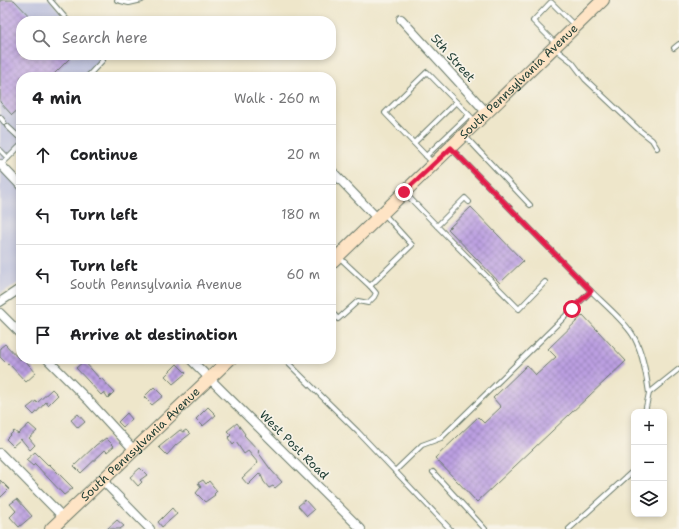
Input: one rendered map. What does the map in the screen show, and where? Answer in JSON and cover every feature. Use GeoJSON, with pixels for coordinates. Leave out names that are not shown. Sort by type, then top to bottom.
{"type":"FeatureCollection","features":[{"type":"Feature","properties":{"kind":"main road","name":"South Pennsylvania Avenue"},"geometry":{"type":"LineString","coordinates":[[336,257],[404,192],[430,160],[451,148],[464,135],[473,119],[487,113],[603,0]]}},
{"type":"Feature","properties":{"kind":"main road","name":"South Pennsylvania Avenue"},"geometry":{"type":"LineString","coordinates":[[50,529],[225,364]]}},
{"type":"Feature","properties":{"kind":"street","name":"5th Street"},"geometry":{"type":"LineString","coordinates":[[401,19],[487,113]]}},
{"type":"Feature","properties":{"kind":"street"},"geometry":{"type":"LineString","coordinates":[[0,165],[16,181]]}},
{"type":"Feature","properties":{"kind":"street"},"geometry":{"type":"LineString","coordinates":[[336,175],[380,216]]}},
{"type":"Feature","properties":{"kind":"street"},"geometry":{"type":"LineString","coordinates":[[0,302],[16,291]]}},
{"type":"Feature","properties":{"kind":"street"},"geometry":{"type":"LineString","coordinates":[[0,313],[16,329]]}},
{"type":"Feature","properties":{"kind":"street"},"geometry":{"type":"LineString","coordinates":[[52,364],[90,402],[134,450]]}},
{"type":"Feature","properties":{"kind":"street","name":"West Post Road"},"geometry":{"type":"LineString","coordinates":[[195,364],[357,528]]}},
{"type":"Feature","properties":{"kind":"street"},"geometry":{"type":"LineString","coordinates":[[0,453],[63,517]]}},
{"type":"Feature","properties":{"kind":"street"},"geometry":{"type":"LineString","coordinates":[[102,480],[150,529]]}},
{"type":"Feature","properties":{"kind":"lane"},"geometry":{"type":"LineString","coordinates":[[50,0],[64,16]]}},
{"type":"Feature","properties":{"kind":"lane"},"geometry":{"type":"LineString","coordinates":[[116,0],[129,3],[142,0]]}},
{"type":"Feature","properties":{"kind":"lane"},"geometry":{"type":"LineString","coordinates":[[576,27],[551,2],[533,21],[555,47],[572,62],[585,79],[638,129],[652,140],[657,148]]}},
{"type":"Feature","properties":{"kind":"lane"},"geometry":{"type":"LineString","coordinates":[[674,48],[679,44]]}},
{"type":"Feature","properties":{"kind":"lane"},"geometry":{"type":"LineString","coordinates":[[92,72],[103,60]]}},
{"type":"Feature","properties":{"kind":"lane"},"geometry":{"type":"LineString","coordinates":[[426,72],[456,102],[473,119],[430,160],[385,113],[426,72]]}},
{"type":"Feature","properties":{"kind":"lane"},"geometry":{"type":"LineString","coordinates":[[414,143],[456,102]]}},
{"type":"Feature","properties":{"kind":"lane"},"geometry":{"type":"LineString","coordinates":[[0,117],[16,134]]}},
{"type":"Feature","properties":{"kind":"lane"},"geometry":{"type":"LineString","coordinates":[[464,135],[530,205]]}},
{"type":"Feature","properties":{"kind":"lane"},"geometry":{"type":"LineString","coordinates":[[451,148],[629,329],[635,339],[647,379],[649,393],[646,409]]}},
{"type":"Feature","properties":{"kind":"lane"},"geometry":{"type":"LineString","coordinates":[[0,150],[8,158]]}},
{"type":"Feature","properties":{"kind":"lane"},"geometry":{"type":"LineString","coordinates":[[0,165],[16,150]]}},
{"type":"Feature","properties":{"kind":"lane"},"geometry":{"type":"LineString","coordinates":[[404,192],[518,309],[545,282]]}},
{"type":"Feature","properties":{"kind":"lane"},"geometry":{"type":"LineString","coordinates":[[437,226],[465,198],[469,202]]}},
{"type":"Feature","properties":{"kind":"lane"},"geometry":{"type":"LineString","coordinates":[[370,286],[412,245],[380,216]]}},
{"type":"Feature","properties":{"kind":"lane"},"geometry":{"type":"LineString","coordinates":[[336,260],[370,286],[376,293],[368,303],[358,301],[338,319],[336,317]]}},
{"type":"Feature","properties":{"kind":"lane"},"geometry":{"type":"LineString","coordinates":[[395,471],[422,445],[441,438],[591,291]]}},
{"type":"Feature","properties":{"kind":"lane"},"geometry":{"type":"LineString","coordinates":[[289,364],[358,432],[450,529]]}},
{"type":"Feature","properties":{"kind":"lane"},"geometry":{"type":"LineString","coordinates":[[649,393],[679,369]]}},
{"type":"Feature","properties":{"kind":"lane"},"geometry":{"type":"LineString","coordinates":[[433,472],[485,529]]}},
{"type":"Feature","properties":{"kind":"lane"},"geometry":{"type":"LineString","coordinates":[[569,529],[631,473]]}},
{"type":"Feature","properties":{"kind":"shaded area"},"geometry":{"type":"Polygon","coordinates":[[[0,0],[50,0],[64,16],[16,16],[16,60],[103,60],[92,72],[16,72],[16,150],[1,165],[16,181],[16,285],[0,294],[0,0]]]}},
{"type":"Feature","properties":{"kind":"building"},"geometry":{"type":"Polygon","coordinates":[[[0,0],[14,0],[29,16],[16,16],[16,60],[68,60],[56,72],[16,72],[16,111],[12,115],[0,102],[0,0]]]}},
{"type":"Feature","properties":{"kind":"building"},"geometry":{"type":"Polygon","coordinates":[[[471,207],[523,261],[500,283],[448,229],[471,207]]]}},
{"type":"Feature","properties":{"kind":"building"},"geometry":{"type":"Polygon","coordinates":[[[583,315],[626,361],[477,502],[435,458],[478,417],[484,423],[501,407],[493,398],[527,365],[536,375],[556,357],[548,349],[583,315]]]}},
{"type":"Feature","properties":{"kind":"building"},"geometry":{"type":"Polygon","coordinates":[[[5,344],[16,356],[16,364],[28,364],[36,373],[26,382],[8,363],[7,364],[0,357],[0,348],[5,344]]]}},
{"type":"Feature","properties":{"kind":"building"},"geometry":{"type":"Polygon","coordinates":[[[81,364],[87,364],[114,392],[108,398],[104,392],[101,395],[76,368],[81,364]]]}},
{"type":"Feature","properties":{"kind":"building"},"geometry":{"type":"Polygon","coordinates":[[[177,364],[186,373],[173,384],[165,376],[177,364]]]}},
{"type":"Feature","properties":{"kind":"building"},"geometry":{"type":"Polygon","coordinates":[[[154,387],[163,396],[152,405],[144,397],[154,387]]]}},
{"type":"Feature","properties":{"kind":"building"},"geometry":{"type":"Polygon","coordinates":[[[52,389],[58,395],[48,405],[46,402],[34,415],[27,408],[36,401],[37,403],[52,389]]]}},
{"type":"Feature","properties":{"kind":"building"},"geometry":{"type":"Polygon","coordinates":[[[208,407],[216,415],[203,426],[196,419],[208,407]]]}},
{"type":"Feature","properties":{"kind":"building"},"geometry":{"type":"Polygon","coordinates":[[[127,413],[132,419],[123,427],[118,422],[127,413]]]}},
{"type":"Feature","properties":{"kind":"building"},"geometry":{"type":"Polygon","coordinates":[[[78,414],[85,422],[78,428],[71,420],[78,414]]]}},
{"type":"Feature","properties":{"kind":"building"},"geometry":{"type":"Polygon","coordinates":[[[237,423],[245,434],[244,435],[259,451],[258,452],[271,470],[282,482],[275,488],[273,486],[269,488],[264,482],[260,473],[248,485],[242,478],[258,463],[248,451],[244,454],[236,442],[233,445],[228,438],[231,435],[227,431],[237,423]]]}},
{"type":"Feature","properties":{"kind":"building"},"geometry":{"type":"Polygon","coordinates":[[[29,424],[37,431],[29,438],[35,445],[30,450],[21,439],[13,446],[6,439],[14,431],[18,434],[29,424]]]}},
{"type":"Feature","properties":{"kind":"building"},"geometry":{"type":"Polygon","coordinates":[[[180,430],[183,432],[186,430],[190,434],[176,445],[167,455],[159,447],[180,430]]]}},
{"type":"Feature","properties":{"kind":"building"},"geometry":{"type":"Polygon","coordinates":[[[106,438],[114,446],[107,452],[105,450],[81,473],[74,466],[96,445],[106,438]]]}},
{"type":"Feature","properties":{"kind":"building"},"geometry":{"type":"Polygon","coordinates":[[[35,452],[73,488],[64,495],[35,464],[33,466],[26,460],[35,452]]]}},
{"type":"Feature","properties":{"kind":"building"},"geometry":{"type":"Polygon","coordinates":[[[140,468],[147,475],[140,480],[142,482],[138,486],[130,477],[140,468]]]}},
{"type":"Feature","properties":{"kind":"building"},"geometry":{"type":"Polygon","coordinates":[[[0,480],[9,489],[0,498],[0,480]]]}},
{"type":"Feature","properties":{"kind":"building"},"geometry":{"type":"Polygon","coordinates":[[[203,480],[206,484],[209,481],[217,491],[214,494],[215,495],[205,502],[196,493],[201,487],[198,483],[203,480]]]}},
{"type":"Feature","properties":{"kind":"building"},"geometry":{"type":"Polygon","coordinates":[[[17,499],[32,516],[19,527],[10,517],[16,511],[10,504],[17,499]]]}},
{"type":"Feature","properties":{"kind":"building"},"geometry":{"type":"Polygon","coordinates":[[[305,500],[314,510],[307,516],[298,506],[305,500]]]}},
{"type":"Feature","properties":{"kind":"building"},"geometry":{"type":"Polygon","coordinates":[[[172,508],[177,514],[162,527],[158,522],[172,508]]]}},
{"type":"Feature","properties":{"kind":"building"},"geometry":{"type":"Polygon","coordinates":[[[117,520],[124,526],[120,529],[107,529],[117,520]]]}},
{"type":"Feature","properties":{"kind":"route"},"geometry":{"type":"LineString","coordinates":[[404,192],[451,148],[591,291],[572,309]]}}]}
